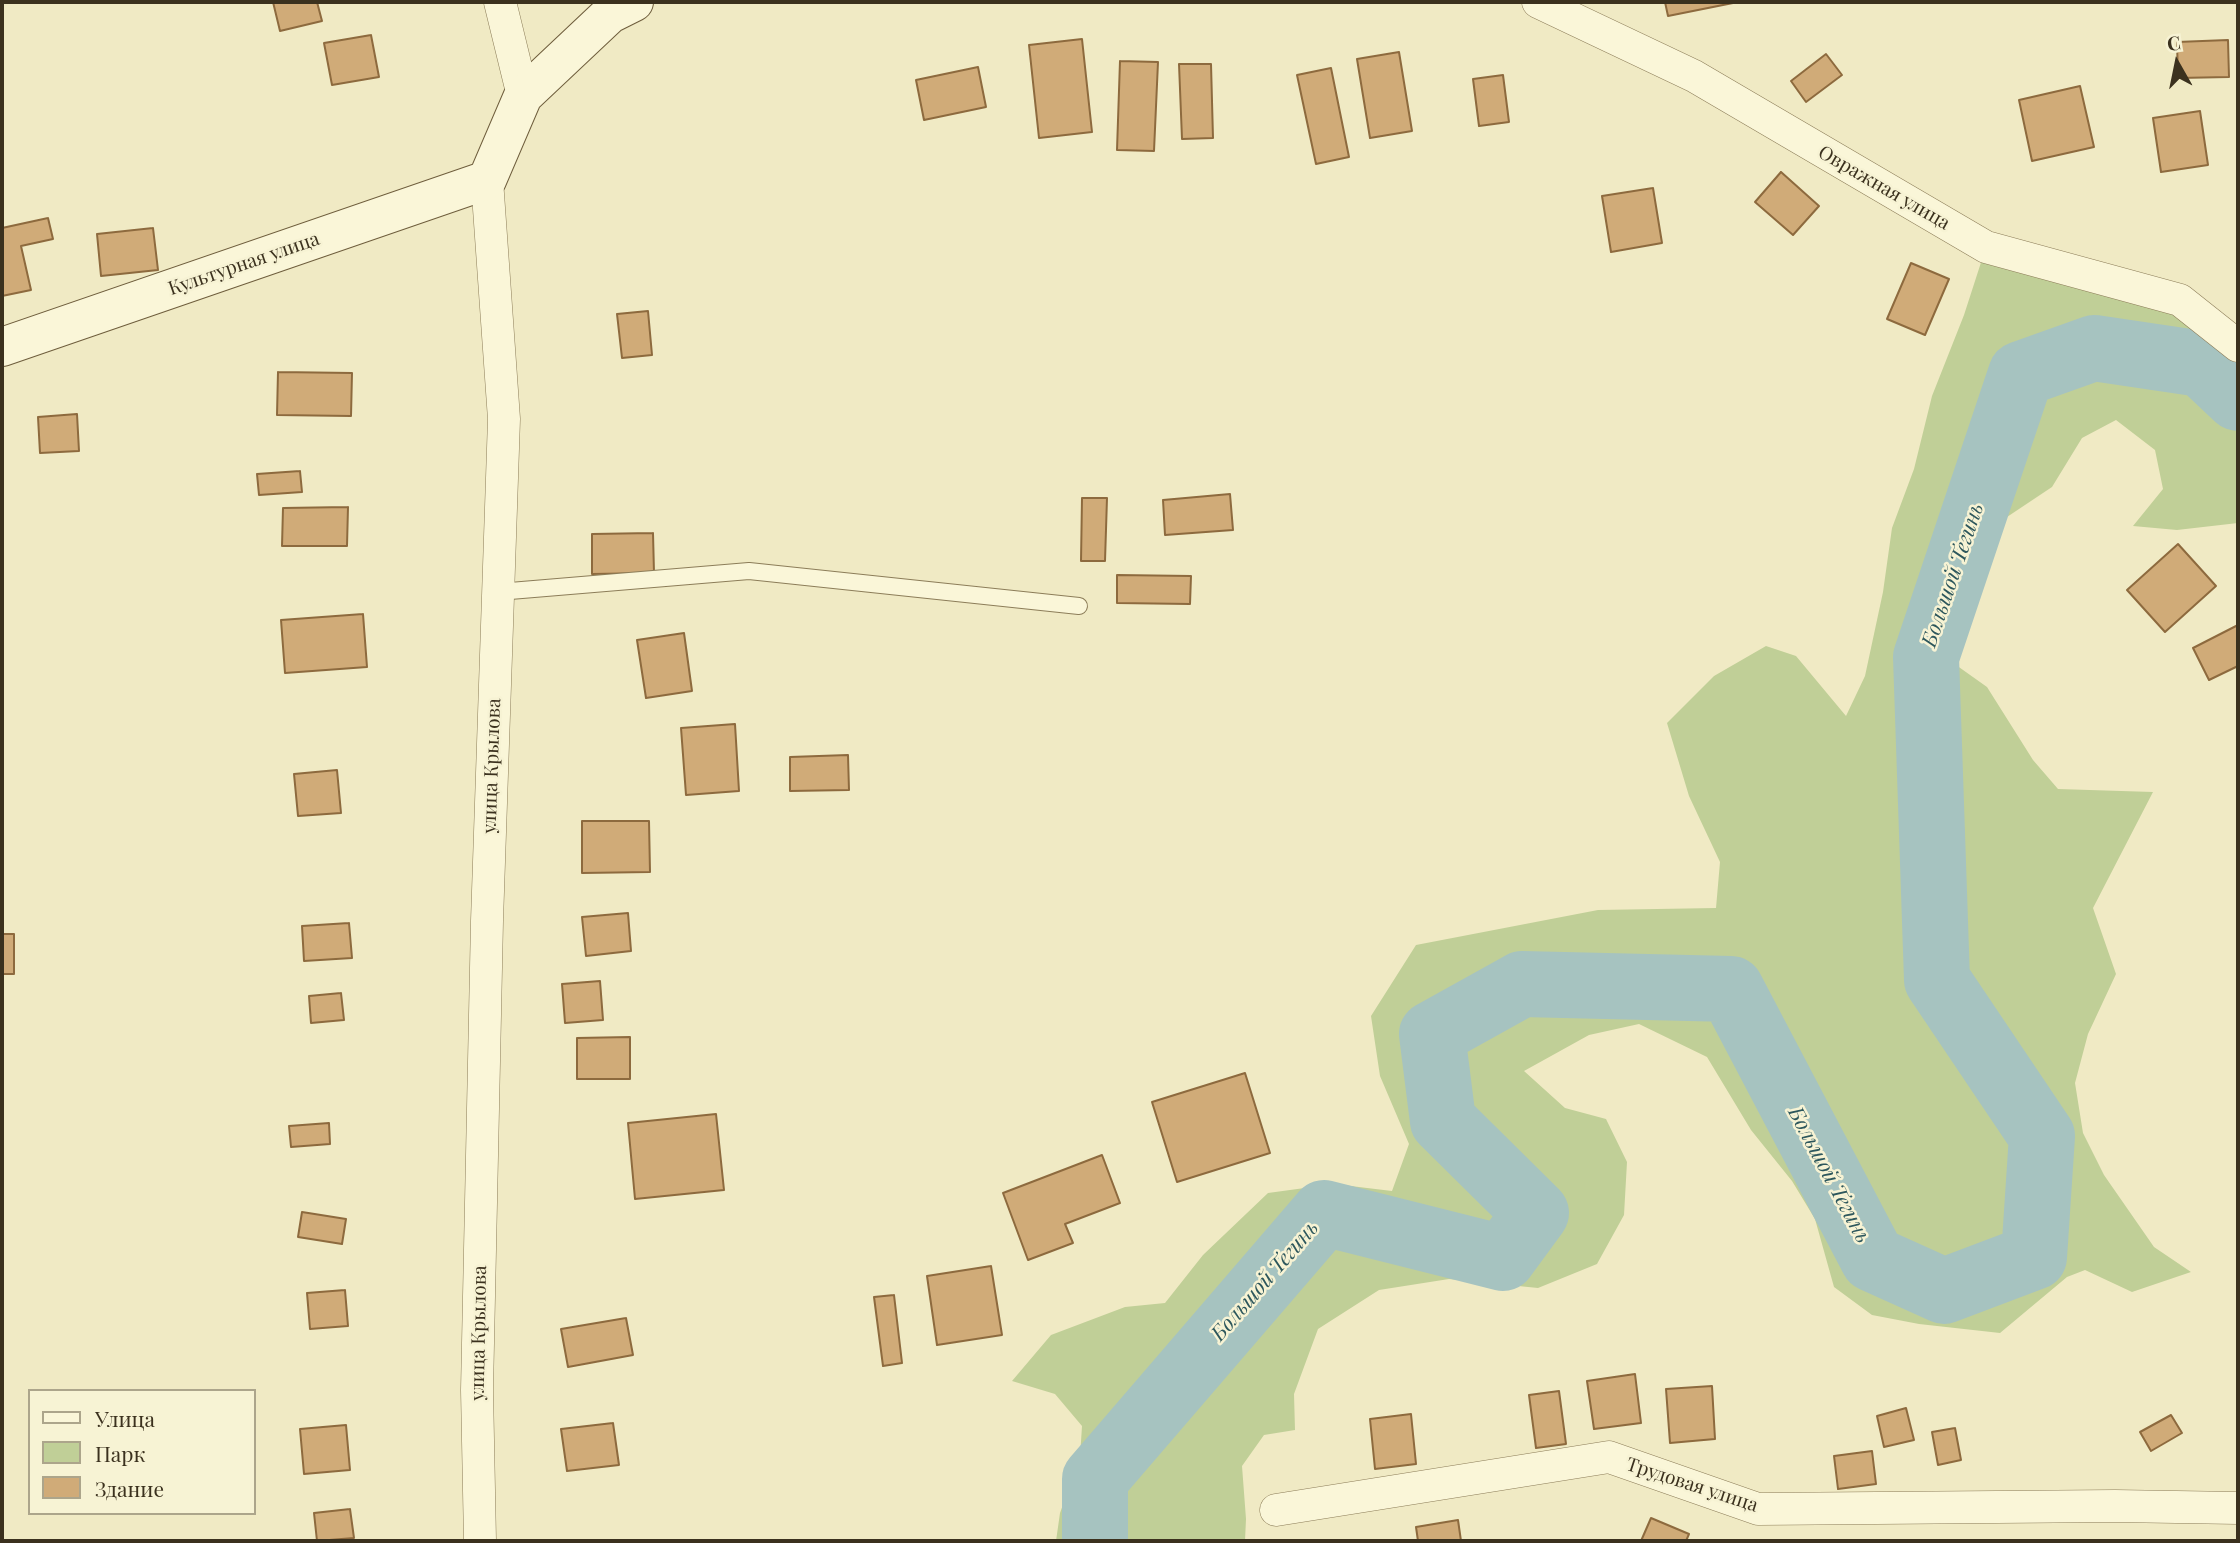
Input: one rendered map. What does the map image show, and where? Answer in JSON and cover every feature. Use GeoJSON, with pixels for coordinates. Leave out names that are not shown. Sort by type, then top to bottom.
{"type":"FeatureCollection","features":[{"type":"Feature","properties":{"kind":"street"},"geometry":{"type":"LineString","coordinates":[[499,2],[523,96],[610,14],[634,2]]}},
{"type":"Feature","properties":{"kind":"street","name":"Овражная улица"},"geometry":{"type":"LineString","coordinates":[[1538,2],[1694,76],[1986,247],[2180,300],[2238,346]]}},
{"type":"Feature","properties":{"kind":"street","name":"улица Крылова"},"geometry":{"type":"LineString","coordinates":[[480,1541],[477,1390],[487,921],[504,419],[487,180],[523,96]]}},
{"type":"Feature","properties":{"kind":"street","name":"Культурная улица"},"geometry":{"type":"LineString","coordinates":[[2,347],[487,180]]}},
{"type":"Feature","properties":{"kind":"street","name":"Трудовая улица"},"geometry":{"type":"LineString","coordinates":[[1276,1510],[1609,1457],[1758,1509],[2115,1506],[2238,1508]]}},
{"type":"Feature","properties":{"kind":"lane"},"geometry":{"type":"LineString","coordinates":[[498,592],[749,571],[1079,607]]}},
{"type":"Feature","properties":{"kind":"green space"},"geometry":{"type":"Polygon","coordinates":[[[1986,247],[2168,296],[2238,349],[2238,523],[2177,530],[2133,526],[2163,489],[2155,450],[2116,420],[2082,438],[2052,487],[1989,529],[1956,607],[1956,665],[1987,687],[2033,760],[2058,789],[2153,792],[2093,908],[2116,974],[2088,1034],[2075,1083],[2083,1133],[2104,1175],[2154,1247],[2191,1272],[2132,1292],[2085,1270],[2067,1277],[2000,1333],[1919,1324],[1872,1315],[1834,1287],[1815,1219],[1792,1181],[1751,1130],[1707,1057],[1639,1024],[1589,1035],[1524,1071],[1565,1108],[1606,1119],[1627,1162],[1624,1215],[1597,1264],[1538,1288],[1449,1279],[1379,1290],[1318,1329],[1294,1394],[1295,1430],[1264,1435],[1242,1466],[1245,1541],[1056,1541],[1060,1513],[1080,1457],[1082,1426],[1055,1394],[1012,1381],[1051,1335],[1125,1307],[1165,1303],[1203,1255],[1268,1193],[1334,1184],[1392,1191],[1409,1144],[1380,1076],[1371,1016],[1416,945],[1598,910],[1716,908],[1720,862],[1689,796],[1667,723],[1714,676],[1766,646],[1796,656],[1846,716],[1865,676],[1883,592],[1892,528],[1914,469],[1932,396],[1964,315],[1986,247]]]}},
{"type":"Feature","properties":{"kind":"building"},"geometry":{"type":"Polygon","coordinates":[[[273,2],[317,2],[322,21],[280,31],[273,2]]]}},
{"type":"Feature","properties":{"kind":"building"},"geometry":{"type":"Polygon","coordinates":[[[1665,2],[1738,2],[1668,16],[1665,2]]]}},
{"type":"Feature","properties":{"kind":"building"},"geometry":{"type":"Polygon","coordinates":[[[371,35],[379,77],[332,85],[324,43],[371,35]]]}},
{"type":"Feature","properties":{"kind":"building"},"geometry":{"type":"Polygon","coordinates":[[[1082,39],[1092,132],[1039,138],[1029,45],[1082,39]]]}},
{"type":"Feature","properties":{"kind":"building"},"geometry":{"type":"Polygon","coordinates":[[[2228,40],[2229,77],[2178,78],[2177,42],[2228,40]]]}},
{"type":"Feature","properties":{"kind":"building"},"geometry":{"type":"Polygon","coordinates":[[[1399,52],[1412,131],[1370,138],[1357,59],[1399,52]]]}},
{"type":"Feature","properties":{"kind":"building"},"geometry":{"type":"Polygon","coordinates":[[[1826,54],[1842,75],[1806,102],[1791,81],[1826,54]]]}},
{"type":"Feature","properties":{"kind":"building"},"geometry":{"type":"Polygon","coordinates":[[[1120,61],[1158,62],[1154,151],[1117,150],[1120,61]]]}},
{"type":"Feature","properties":{"kind":"building"},"geometry":{"type":"Polygon","coordinates":[[[1179,64],[1211,64],[1213,138],[1182,139],[1179,64]]]}},
{"type":"Feature","properties":{"kind":"building"},"geometry":{"type":"Polygon","coordinates":[[[978,67],[986,107],[924,120],[916,80],[978,67]]]}},
{"type":"Feature","properties":{"kind":"building"},"geometry":{"type":"Polygon","coordinates":[[[1331,68],[1349,157],[1316,164],[1297,75],[1331,68]]]}},
{"type":"Feature","properties":{"kind":"building"},"geometry":{"type":"Polygon","coordinates":[[[1503,75],[1509,122],[1479,126],[1473,79],[1503,75]]]}},
{"type":"Feature","properties":{"kind":"building"},"geometry":{"type":"Polygon","coordinates":[[[2080,86],[2094,147],[2032,161],[2019,100],[2080,86]]]}},
{"type":"Feature","properties":{"kind":"building"},"geometry":{"type":"Polygon","coordinates":[[[2200,111],[2208,165],[2161,172],[2153,118],[2200,111]]]}},
{"type":"Feature","properties":{"kind":"building"},"geometry":{"type":"Polygon","coordinates":[[[1781,172],[1819,206],[1793,235],[1755,202],[1781,172]]]}},
{"type":"Feature","properties":{"kind":"building"},"geometry":{"type":"Polygon","coordinates":[[[1653,188],[1662,243],[1611,252],[1602,196],[1653,188]]]}},
{"type":"Feature","properties":{"kind":"building"},"geometry":{"type":"Polygon","coordinates":[[[48,218],[53,239],[21,246],[31,290],[2,296],[2,228],[48,218]]]}},
{"type":"Feature","properties":{"kind":"building"},"geometry":{"type":"Polygon","coordinates":[[[153,228],[158,270],[101,276],[97,234],[153,228]]]}},
{"type":"Feature","properties":{"kind":"building"},"geometry":{"type":"Polygon","coordinates":[[[1911,263],[1949,279],[1925,335],[1887,319],[1911,263]]]}},
{"type":"Feature","properties":{"kind":"building"},"geometry":{"type":"Polygon","coordinates":[[[648,311],[652,355],[622,358],[617,314],[648,311]]]}},
{"type":"Feature","properties":{"kind":"building"},"geometry":{"type":"Polygon","coordinates":[[[278,372],[352,373],[351,416],[277,415],[278,372]]]}},
{"type":"Feature","properties":{"kind":"building"},"geometry":{"type":"Polygon","coordinates":[[[77,414],[79,451],[40,453],[38,417],[77,414]]]}},
{"type":"Feature","properties":{"kind":"building"},"geometry":{"type":"Polygon","coordinates":[[[300,471],[302,492],[259,495],[257,474],[300,471]]]}},
{"type":"Feature","properties":{"kind":"building"},"geometry":{"type":"Polygon","coordinates":[[[1230,494],[1233,530],[1165,535],[1163,500],[1230,494]]]}},
{"type":"Feature","properties":{"kind":"building"},"geometry":{"type":"Polygon","coordinates":[[[1082,498],[1107,498],[1105,561],[1081,561],[1082,498]]]}},
{"type":"Feature","properties":{"kind":"building"},"geometry":{"type":"Polygon","coordinates":[[[348,507],[347,546],[282,546],[283,508],[348,507]]]}},
{"type":"Feature","properties":{"kind":"building"},"geometry":{"type":"Polygon","coordinates":[[[653,533],[654,573],[592,574],[592,534],[653,533]]]}},
{"type":"Feature","properties":{"kind":"building"},"geometry":{"type":"Polygon","coordinates":[[[2178,544],[2216,586],[2165,632],[2127,590],[2178,544]]]}},
{"type":"Feature","properties":{"kind":"building"},"geometry":{"type":"Polygon","coordinates":[[[1117,575],[1191,576],[1190,604],[1117,603],[1117,575]]]}},
{"type":"Feature","properties":{"kind":"building"},"geometry":{"type":"Polygon","coordinates":[[[363,614],[367,667],[285,673],[281,620],[363,614]]]}},
{"type":"Feature","properties":{"kind":"building"},"geometry":{"type":"Polygon","coordinates":[[[2238,625],[2238,666],[2209,680],[2193,648],[2238,625]]]}},
{"type":"Feature","properties":{"kind":"building"},"geometry":{"type":"Polygon","coordinates":[[[684,633],[692,691],[646,698],[637,640],[684,633]]]}},
{"type":"Feature","properties":{"kind":"building"},"geometry":{"type":"Polygon","coordinates":[[[735,724],[739,791],[686,795],[681,728],[735,724]]]}},
{"type":"Feature","properties":{"kind":"building"},"geometry":{"type":"Polygon","coordinates":[[[848,755],[849,790],[790,791],[790,757],[848,755]]]}},
{"type":"Feature","properties":{"kind":"building"},"geometry":{"type":"Polygon","coordinates":[[[337,770],[341,813],[298,816],[294,774],[337,770]]]}},
{"type":"Feature","properties":{"kind":"building"},"geometry":{"type":"Polygon","coordinates":[[[582,821],[649,821],[650,872],[582,873],[582,821]]]}},
{"type":"Feature","properties":{"kind":"building"},"geometry":{"type":"Polygon","coordinates":[[[628,913],[631,951],[586,956],[582,917],[628,913]]]}},
{"type":"Feature","properties":{"kind":"building"},"geometry":{"type":"Polygon","coordinates":[[[349,923],[352,958],[304,961],[302,926],[349,923]]]}},
{"type":"Feature","properties":{"kind":"building"},"geometry":{"type":"Polygon","coordinates":[[[2,934],[14,934],[14,974],[2,974],[2,934]]]}},
{"type":"Feature","properties":{"kind":"building"},"geometry":{"type":"Polygon","coordinates":[[[600,981],[603,1020],[565,1023],[562,984],[600,981]]]}},
{"type":"Feature","properties":{"kind":"building"},"geometry":{"type":"Polygon","coordinates":[[[341,993],[344,1020],[311,1023],[309,996],[341,993]]]}},
{"type":"Feature","properties":{"kind":"building"},"geometry":{"type":"Polygon","coordinates":[[[630,1037],[630,1079],[577,1079],[577,1038],[630,1037]]]}},
{"type":"Feature","properties":{"kind":"building"},"geometry":{"type":"Polygon","coordinates":[[[1245,1073],[1270,1153],[1177,1182],[1152,1102],[1245,1073]]]}},
{"type":"Feature","properties":{"kind":"building"},"geometry":{"type":"Polygon","coordinates":[[[716,1114],[724,1190],[635,1199],[628,1123],[716,1114]]]}},
{"type":"Feature","properties":{"kind":"building"},"geometry":{"type":"Polygon","coordinates":[[[329,1123],[330,1144],[291,1147],[289,1126],[329,1123]]]}},
{"type":"Feature","properties":{"kind":"building"},"geometry":{"type":"Polygon","coordinates":[[[1102,1155],[1120,1203],[1065,1224],[1073,1243],[1028,1260],[1003,1193],[1102,1155]]]}},
{"type":"Feature","properties":{"kind":"building"},"geometry":{"type":"Polygon","coordinates":[[[302,1212],[346,1219],[342,1244],[298,1237],[302,1212]]]}},
{"type":"Feature","properties":{"kind":"building"},"geometry":{"type":"Polygon","coordinates":[[[991,1266],[1002,1335],[937,1345],[927,1276],[991,1266]]]}},
{"type":"Feature","properties":{"kind":"building"},"geometry":{"type":"Polygon","coordinates":[[[345,1290],[348,1326],[310,1329],[307,1293],[345,1290]]]}},
{"type":"Feature","properties":{"kind":"building"},"geometry":{"type":"Polygon","coordinates":[[[894,1295],[902,1363],[883,1366],[874,1297],[894,1295]]]}},
{"type":"Feature","properties":{"kind":"building"},"geometry":{"type":"Polygon","coordinates":[[[626,1318],[633,1355],[568,1367],[561,1329],[626,1318]]]}},
{"type":"Feature","properties":{"kind":"building"},"geometry":{"type":"Polygon","coordinates":[[[1635,1374],[1641,1423],[1594,1429],[1587,1381],[1635,1374]]]}},
{"type":"Feature","properties":{"kind":"building"},"geometry":{"type":"Polygon","coordinates":[[[1712,1386],[1715,1439],[1670,1443],[1666,1389],[1712,1386]]]}},
{"type":"Feature","properties":{"kind":"building"},"geometry":{"type":"Polygon","coordinates":[[[1559,1391],[1566,1444],[1536,1448],[1529,1395],[1559,1391]]]}},
{"type":"Feature","properties":{"kind":"building"},"geometry":{"type":"Polygon","coordinates":[[[1906,1408],[1914,1440],[1884,1447],[1877,1416],[1906,1408]]]}},
{"type":"Feature","properties":{"kind":"building"},"geometry":{"type":"Polygon","coordinates":[[[1411,1414],[1416,1464],[1375,1469],[1370,1419],[1411,1414]]]}},
{"type":"Feature","properties":{"kind":"building"},"geometry":{"type":"Polygon","coordinates":[[[2171,1415],[2182,1433],[2151,1451],[2140,1432],[2171,1415]]]}},
{"type":"Feature","properties":{"kind":"building"},"geometry":{"type":"Polygon","coordinates":[[[613,1423],[619,1465],[567,1471],[561,1429],[613,1423]]]}},
{"type":"Feature","properties":{"kind":"building"},"geometry":{"type":"Polygon","coordinates":[[[346,1425],[350,1470],[304,1474],[300,1429],[346,1425]]]}},
{"type":"Feature","properties":{"kind":"building"},"geometry":{"type":"Polygon","coordinates":[[[1955,1428],[1961,1460],[1938,1465],[1932,1432],[1955,1428]]]}},
{"type":"Feature","properties":{"kind":"building"},"geometry":{"type":"Polygon","coordinates":[[[1872,1451],[1876,1484],[1838,1489],[1834,1456],[1872,1451]]]}},
{"type":"Feature","properties":{"kind":"building"},"geometry":{"type":"Polygon","coordinates":[[[350,1509],[354,1538],[317,1541],[314,1513],[350,1509]]]}},
{"type":"Feature","properties":{"kind":"building"},"geometry":{"type":"Polygon","coordinates":[[[1651,1518],[1689,1534],[1686,1541],[1641,1541],[1651,1518]]]}},
{"type":"Feature","properties":{"kind":"building"},"geometry":{"type":"Polygon","coordinates":[[[1458,1520],[1461,1541],[1418,1541],[1416,1527],[1458,1520]]]}},
{"type":"Feature","properties":{"kind":"waterway","name":"Большой Тегинь"},"geometry":{"type":"LineString","coordinates":[[1095,1541],[1095,1479],[1324,1213],[1503,1258],[1536,1213],[1443,1121],[1432,1034],[1522,984],[1731,989],[1873,1259],[1944,1291],[2034,1257],[2042,1136],[1937,980],[1926,657],[2021,374],[2094,348],[2202,364],[2238,398]]}}]}
